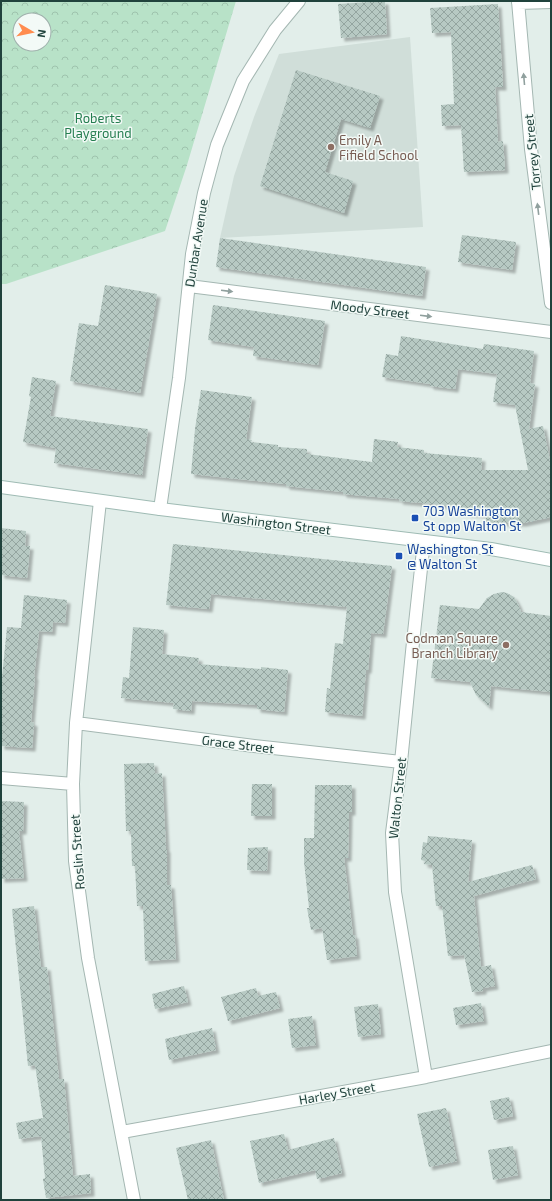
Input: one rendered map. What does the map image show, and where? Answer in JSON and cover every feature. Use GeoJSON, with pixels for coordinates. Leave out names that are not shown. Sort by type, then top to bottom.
{"type":"FeatureCollection","features":[{"type":"Feature","properties":{"kind":"street","name":"Dunbar Avenue"},"geometry":{"type":"LineString","coordinates":[[160,509],[179,378],[192,254],[204,193],[217,145],[243,81],[274,30],[299,1]]}},
{"type":"Feature","properties":{"kind":"street"},"geometry":{"type":"LineString","coordinates":[[518,2],[551,2]]}},
{"type":"Feature","properties":{"kind":"street","name":"Torrey Street"},"geometry":{"type":"LineString","coordinates":[[518,2],[531,149],[546,228],[551,303]]}},
{"type":"Feature","properties":{"kind":"street","name":"Moody Street"},"geometry":{"type":"LineString","coordinates":[[188,286],[551,332]]}},
{"type":"Feature","properties":{"kind":"street","name":"Washington Street"},"geometry":{"type":"LineString","coordinates":[[1,487],[160,509],[491,549],[551,560]]}},
{"type":"Feature","properties":{"kind":"street","name":"Roslin Street"},"geometry":{"type":"LineString","coordinates":[[100,501],[76,723],[74,784],[75,860],[88,958],[134,1200]]}},
{"type":"Feature","properties":{"kind":"street","name":"Walton Street"},"geometry":{"type":"LineString","coordinates":[[424,541],[401,762],[392,833],[395,892],[426,1077]]}},
{"type":"Feature","properties":{"kind":"street","name":"Grace Street"},"geometry":{"type":"LineString","coordinates":[[76,723],[254,746],[401,762]]}},
{"type":"Feature","properties":{"kind":"street"},"geometry":{"type":"LineString","coordinates":[[1,778],[74,784]]}},
{"type":"Feature","properties":{"kind":"street","name":"Harley Street"},"geometry":{"type":"LineString","coordinates":[[122,1132],[426,1077],[551,1051]]}},
{"type":"Feature","properties":{"kind":"shaded area","name":"Emily A Fifield School"},"geometry":{"type":"Polygon","coordinates":[[[410,37],[423,227],[220,238],[234,176],[254,117],[279,54],[410,37]]]}},
{"type":"Feature","properties":{"kind":"green space","name":"Roberts Playground"},"geometry":{"type":"Polygon","coordinates":[[[1,1],[236,1],[187,165],[165,231],[6,284],[1,284],[1,1]]]}},
{"type":"Feature","properties":{"kind":"building"},"geometry":{"type":"Polygon","coordinates":[[[385,1],[387,34],[341,38],[338,4],[385,1]]]}},
{"type":"Feature","properties":{"kind":"building"},"geometry":{"type":"Polygon","coordinates":[[[498,4],[503,87],[495,87],[498,142],[503,141],[505,170],[464,172],[461,125],[442,126],[441,105],[454,104],[451,32],[432,33],[430,8],[498,4]]]}},
{"type":"Feature","properties":{"kind":"building"},"geometry":{"type":"Polygon","coordinates":[[[296,70],[380,96],[370,128],[341,119],[325,172],[353,181],[344,213],[260,186],[296,70]]]}},
{"type":"Feature","properties":{"kind":"building"},"geometry":{"type":"Polygon","coordinates":[[[462,235],[516,242],[512,270],[458,262],[462,235]]]}},
{"type":"Feature","properties":{"kind":"building"},"geometry":{"type":"Polygon","coordinates":[[[220,238],[426,267],[422,296],[216,267],[220,238]]]}},
{"type":"Feature","properties":{"kind":"building"},"geometry":{"type":"Polygon","coordinates":[[[105,285],[157,294],[140,393],[70,381],[79,323],[98,326],[105,285]]]}},
{"type":"Feature","properties":{"kind":"building"},"geometry":{"type":"Polygon","coordinates":[[[213,305],[325,321],[318,365],[253,356],[254,347],[208,340],[213,305]]]}},
{"type":"Feature","properties":{"kind":"building"},"geometry":{"type":"Polygon","coordinates":[[[401,336],[483,349],[484,344],[534,351],[530,383],[535,384],[529,429],[543,426],[551,466],[551,517],[523,523],[486,522],[486,515],[456,512],[456,506],[399,501],[400,499],[343,494],[343,492],[286,486],[286,484],[191,474],[195,429],[201,390],[252,397],[246,439],[252,440],[251,442],[278,445],[278,447],[307,449],[307,454],[372,462],[374,439],[398,442],[397,447],[424,450],[424,453],[482,458],[481,470],[528,470],[515,405],[493,402],[497,374],[458,369],[455,389],[382,377],[386,354],[398,356],[401,336]]]}},
{"type":"Feature","properties":{"kind":"building"},"geometry":{"type":"Polygon","coordinates":[[[32,377],[56,381],[50,416],[148,429],[142,475],[54,463],[56,448],[23,442],[31,397],[29,396],[32,377]]]}},
{"type":"Feature","properties":{"kind":"building"},"geometry":{"type":"Polygon","coordinates":[[[1,528],[26,531],[25,546],[30,546],[27,578],[1,575],[1,528]]]}},
{"type":"Feature","properties":{"kind":"building"},"geometry":{"type":"Polygon","coordinates":[[[173,544],[392,566],[383,634],[371,633],[362,716],[325,712],[327,688],[330,689],[335,643],[343,644],[347,607],[211,594],[209,609],[166,605],[173,544]]]}},
{"type":"Feature","properties":{"kind":"building"},"geometry":{"type":"Polygon","coordinates":[[[502,592],[514,597],[521,612],[551,616],[551,692],[491,686],[489,707],[476,695],[470,682],[431,678],[440,605],[479,609],[487,598],[502,592]]]}},
{"type":"Feature","properties":{"kind":"building"},"geometry":{"type":"Polygon","coordinates":[[[24,595],[67,600],[65,623],[53,622],[52,632],[39,631],[31,722],[34,723],[32,748],[1,746],[1,687],[7,627],[21,628],[24,595]]]}},
{"type":"Feature","properties":{"kind":"building"},"geometry":{"type":"Polygon","coordinates":[[[133,627],[164,630],[162,654],[199,658],[198,664],[288,670],[284,712],[257,709],[257,705],[192,701],[191,711],[173,709],[174,703],[121,698],[123,677],[129,678],[133,627]]]}},
{"type":"Feature","properties":{"kind":"building"},"geometry":{"type":"Polygon","coordinates":[[[154,763],[155,774],[162,773],[167,849],[167,885],[171,885],[176,959],[145,961],[143,906],[137,906],[135,866],[132,866],[131,831],[126,831],[124,764],[154,763]]]}},
{"type":"Feature","properties":{"kind":"building"},"geometry":{"type":"Polygon","coordinates":[[[252,784],[272,784],[272,816],[251,816],[252,784]]]}},
{"type":"Feature","properties":{"kind":"building"},"geometry":{"type":"Polygon","coordinates":[[[315,785],[352,785],[352,812],[349,812],[348,858],[344,858],[353,935],[355,935],[357,956],[327,960],[322,928],[311,930],[307,908],[309,908],[304,862],[304,838],[314,838],[315,785]]]}},
{"type":"Feature","properties":{"kind":"building"},"geometry":{"type":"Polygon","coordinates":[[[1,801],[24,802],[23,831],[19,831],[24,878],[1,879],[1,801]]]}},
{"type":"Feature","properties":{"kind":"building"},"geometry":{"type":"Polygon","coordinates":[[[428,836],[472,840],[468,882],[532,865],[536,879],[474,896],[481,967],[491,965],[495,986],[483,988],[483,991],[472,992],[464,955],[448,956],[442,906],[436,906],[432,865],[424,864],[425,861],[421,860],[423,842],[427,843],[428,836]]]}},
{"type":"Feature","properties":{"kind":"building"},"geometry":{"type":"Polygon","coordinates":[[[268,847],[267,871],[247,870],[248,848],[268,847]]]}},
{"type":"Feature","properties":{"kind":"building"},"geometry":{"type":"Polygon","coordinates":[[[34,906],[41,967],[47,967],[59,1079],[64,1079],[73,1176],[90,1174],[91,1193],[46,1198],[43,1179],[45,1178],[41,1136],[19,1139],[16,1123],[43,1118],[35,1065],[28,1066],[12,909],[34,906]]]}},
{"type":"Feature","properties":{"kind":"building"},"geometry":{"type":"Polygon","coordinates":[[[184,986],[188,1002],[155,1009],[152,994],[184,986]]]}},
{"type":"Feature","properties":{"kind":"building"},"geometry":{"type":"Polygon","coordinates":[[[256,988],[258,996],[276,992],[280,1008],[228,1021],[221,997],[256,988]]]}},
{"type":"Feature","properties":{"kind":"building"},"geometry":{"type":"Polygon","coordinates":[[[481,1003],[484,1021],[456,1025],[453,1008],[481,1003]]]}},
{"type":"Feature","properties":{"kind":"building"},"geometry":{"type":"Polygon","coordinates":[[[378,1004],[381,1034],[358,1037],[354,1007],[378,1004]]]}},
{"type":"Feature","properties":{"kind":"building"},"geometry":{"type":"Polygon","coordinates":[[[312,1016],[316,1045],[292,1048],[288,1019],[312,1016]]]}},
{"type":"Feature","properties":{"kind":"building"},"geometry":{"type":"Polygon","coordinates":[[[212,1028],[216,1050],[169,1060],[165,1039],[212,1028]]]}},
{"type":"Feature","properties":{"kind":"building"},"geometry":{"type":"Polygon","coordinates":[[[509,1097],[513,1116],[494,1120],[490,1101],[509,1097]]]}},
{"type":"Feature","properties":{"kind":"building"},"geometry":{"type":"Polygon","coordinates":[[[446,1108],[457,1161],[429,1167],[417,1114],[446,1108]]]}},
{"type":"Feature","properties":{"kind":"building"},"geometry":{"type":"Polygon","coordinates":[[[284,1134],[288,1150],[334,1138],[342,1173],[317,1179],[315,1170],[259,1183],[250,1141],[284,1134]]]}},
{"type":"Feature","properties":{"kind":"building"},"geometry":{"type":"Polygon","coordinates":[[[211,1140],[224,1200],[188,1200],[176,1148],[211,1140]]]}},
{"type":"Feature","properties":{"kind":"building"},"geometry":{"type":"Polygon","coordinates":[[[513,1146],[518,1175],[493,1180],[488,1150],[513,1146]]]}},
{"type":"Feature","properties":{"kind":"place","name":"Emily A Fifield School"},"geometry":{"type":"Point","coordinates":[331,147]}},
{"type":"Feature","properties":{"kind":"place","name":"703 Washington St opp Walton St"},"geometry":{"type":"Point","coordinates":[415,518]}},
{"type":"Feature","properties":{"kind":"place","name":"Washington St @ Walton St"},"geometry":{"type":"Point","coordinates":[399,556]}},
{"type":"Feature","properties":{"kind":"place","name":"Codman Square Branch Library"},"geometry":{"type":"Point","coordinates":[506,645]}}]}
